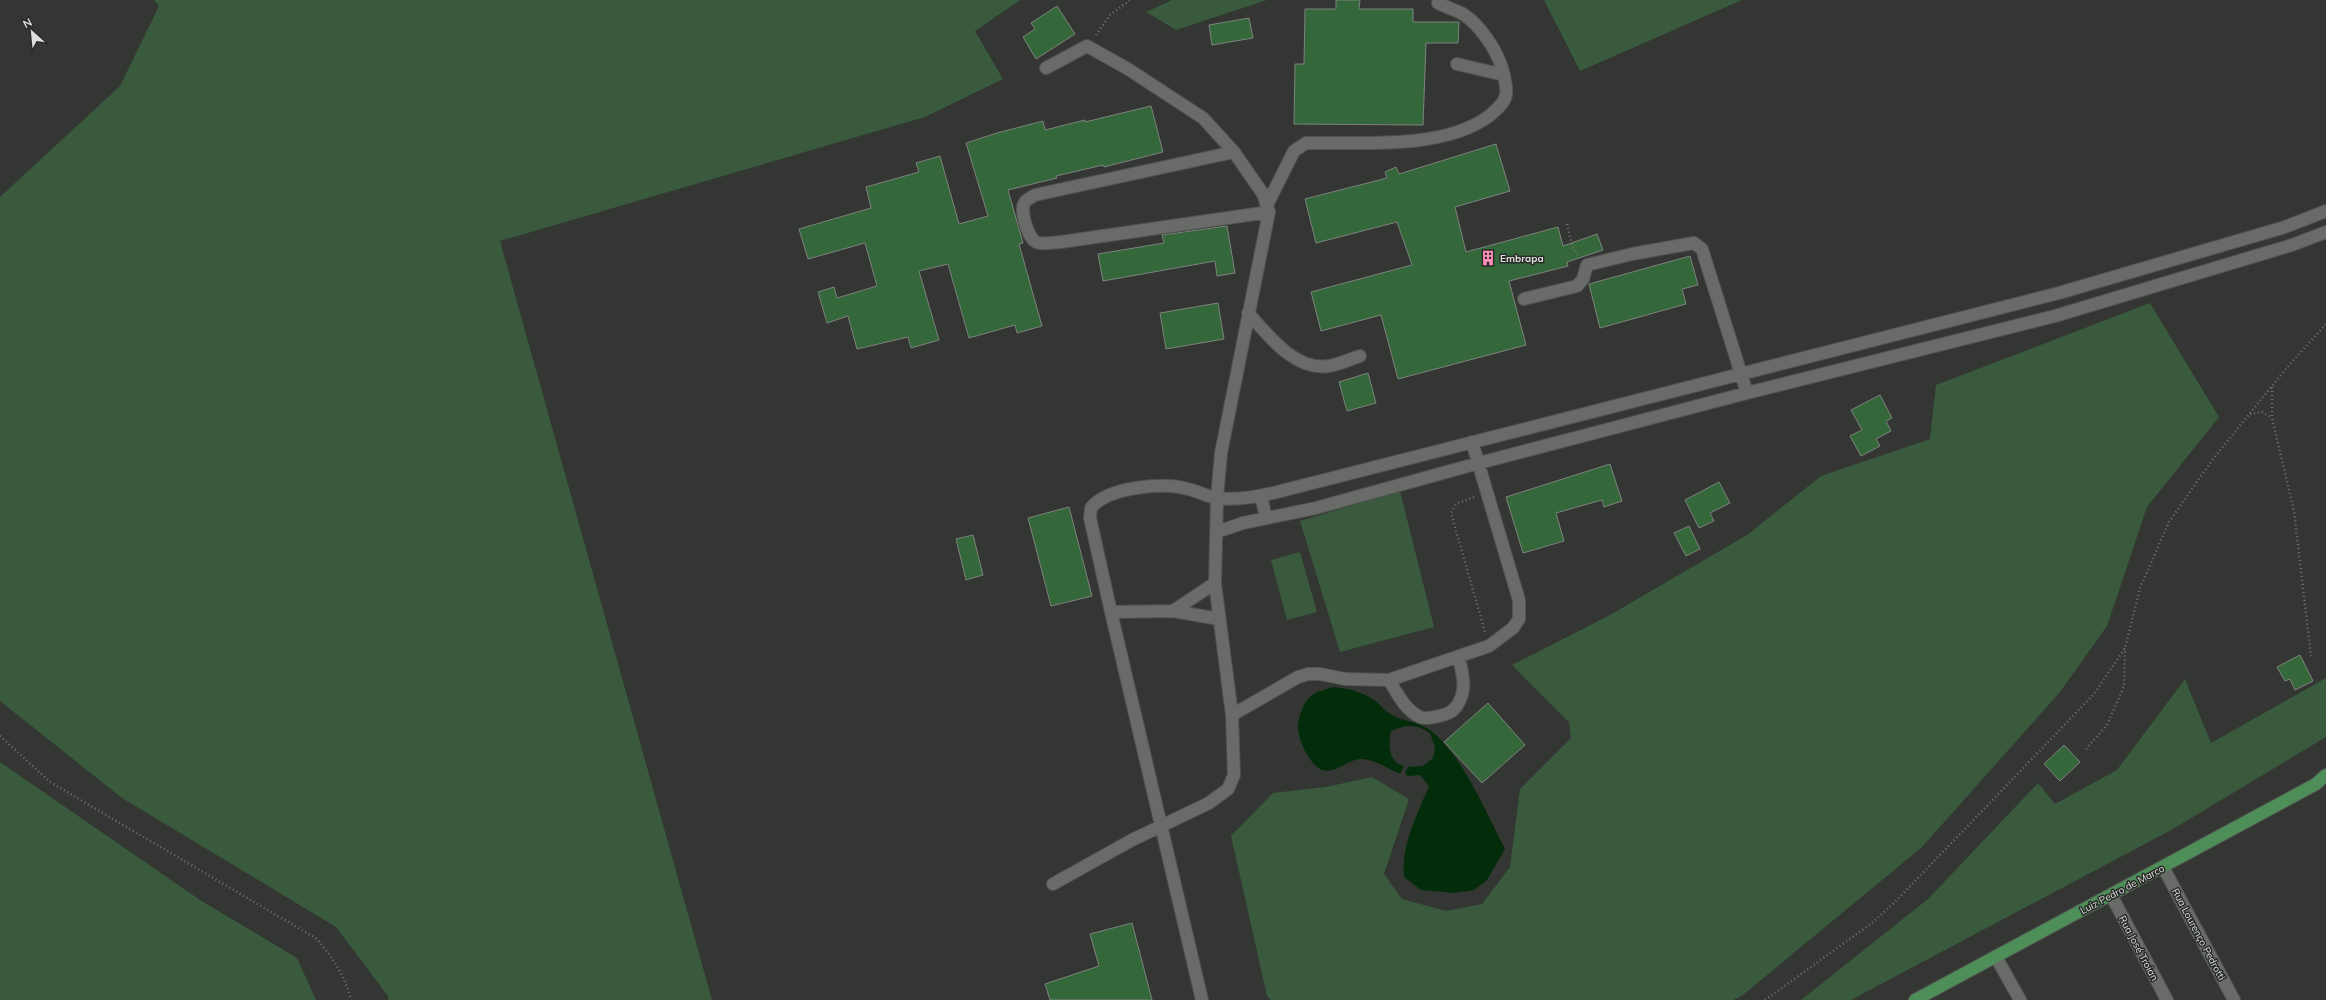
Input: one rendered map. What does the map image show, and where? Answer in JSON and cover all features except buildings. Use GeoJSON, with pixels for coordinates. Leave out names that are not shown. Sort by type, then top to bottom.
{"type":"FeatureCollection","features":[{"type":"Feature","properties":{"kind":"main road","name":"Luiz Pedro de Marco"},"geometry":{"type":"LineString","coordinates":[[1915,1000],[2316,784],[2326,775]]}},
{"type":"Feature","properties":{"kind":"street"},"geometry":{"type":"LineString","coordinates":[[1053,884],[1132,840],[1161,828],[1209,803],[1228,789],[1234,775],[1235,765],[1232,715],[1215,583],[1217,498],[1221,453],[1269,208],[1294,151],[1299,146],[1306,143],[1431,140],[1462,131],[1480,122],[1502,104],[1506,94],[1504,75],[1492,48],[1475,26],[1463,14],[1438,3]]}},
{"type":"Feature","properties":{"kind":"street"},"geometry":{"type":"LineString","coordinates":[[1046,68],[1087,46],[1128,69],[1186,105],[1202,118],[1234,152],[1269,208]]}},
{"type":"Feature","properties":{"kind":"street"},"geometry":{"type":"LineString","coordinates":[[1457,64],[1504,75]]}},
{"type":"Feature","properties":{"kind":"street"},"geometry":{"type":"LineString","coordinates":[[1234,152],[1035,195],[1025,202],[1022,211],[1031,238],[1036,242],[1043,243],[1061,242],[1269,208]]}},
{"type":"Feature","properties":{"kind":"street"},"geometry":{"type":"LineString","coordinates":[[1202,1000],[1090,518],[1091,508],[1100,498],[1141,487],[1168,486],[1187,488],[1217,498],[1261,496],[1740,372],[2059,293],[2285,227],[2326,211]]}},
{"type":"Feature","properties":{"kind":"street"},"geometry":{"type":"LineString","coordinates":[[1217,532],[1231,526],[1316,508],[1478,463],[1747,393],[2055,316],[2292,245],[2326,232]]}},
{"type":"Feature","properties":{"kind":"street"},"geometry":{"type":"LineString","coordinates":[[1524,299],[1577,286],[1583,279],[1588,265],[1647,251],[1694,243],[1702,249],[1747,393]]}},
{"type":"Feature","properties":{"kind":"street"},"geometry":{"type":"LineString","coordinates":[[1248,314],[1276,343],[1300,361],[1313,367],[1329,366],[1360,356]]}},
{"type":"Feature","properties":{"kind":"street"},"geometry":{"type":"LineString","coordinates":[[1600,408],[1606,430]]}},
{"type":"Feature","properties":{"kind":"street"},"geometry":{"type":"LineString","coordinates":[[1232,715],[1298,677],[1308,674],[1345,679],[1389,680],[1488,646],[1513,628],[1520,610],[1472,442]]}},
{"type":"Feature","properties":{"kind":"street"},"geometry":{"type":"LineString","coordinates":[[1261,496],[1266,518]]}},
{"type":"Feature","properties":{"kind":"street"},"geometry":{"type":"LineString","coordinates":[[1172,611],[1215,583]]}},
{"type":"Feature","properties":{"kind":"street"},"geometry":{"type":"LineString","coordinates":[[1111,612],[1172,611],[1219,619]]}},
{"type":"Feature","properties":{"kind":"street"},"geometry":{"type":"LineString","coordinates":[[1389,680],[1399,697],[1413,713],[1421,718],[1426,719],[1452,711],[1459,703],[1464,689],[1459,656]]}},
{"type":"Feature","properties":{"kind":"street","name":"Rua Lourenço Pedrotti"},"geometry":{"type":"LineString","coordinates":[[2163,867],[2234,1000]]}},
{"type":"Feature","properties":{"kind":"street","name":"Rua José Troian"},"geometry":{"type":"LineString","coordinates":[[2111,895],[2167,1000]]}},
{"type":"Feature","properties":{"kind":"street"},"geometry":{"type":"LineString","coordinates":[[1996,957],[2020,1000]]}},
{"type":"Feature","properties":{"kind":"path"},"geometry":{"type":"LineString","coordinates":[[1087,46],[1110,15],[1130,0]]}},
{"type":"Feature","properties":{"kind":"path"},"geometry":{"type":"LineString","coordinates":[[1566,224],[1573,249],[1581,260],[1588,265]]}},
{"type":"Feature","properties":{"kind":"path"},"geometry":{"type":"LineString","coordinates":[[2086,749],[2107,725],[2124,686],[2125,648],[2140,588],[2169,522],[2213,459],[2249,414],[2326,324]]}},
{"type":"Feature","properties":{"kind":"path"},"geometry":{"type":"LineString","coordinates":[[2272,387],[2272,418],[2294,511],[2312,656]]}},
{"type":"Feature","properties":{"kind":"path"},"geometry":{"type":"LineString","coordinates":[[2249,414],[2262,412],[2272,418]]}},
{"type":"Feature","properties":{"kind":"path"},"geometry":{"type":"LineString","coordinates":[[1487,491],[1456,504],[1451,512],[1488,646]]}},
{"type":"Feature","properties":{"kind":"path"},"geometry":{"type":"LineString","coordinates":[[1765,1000],[1872,923],[1895,902],[2094,694],[2125,648]]}},
{"type":"Feature","properties":{"kind":"path"},"geometry":{"type":"LineString","coordinates":[[0,736],[50,782],[317,939],[334,958],[347,984],[351,1000]]}},
{"type":"Feature","properties":{"kind":"shaded area"},"geometry":{"type":"Polygon","coordinates":[[[154,0],[1020,0],[975,31],[1003,79],[925,117],[500,241],[712,1000],[388,1000],[388,996],[336,927],[122,798],[0,701],[0,197],[120,86],[159,6],[154,0]]]}},
{"type":"Feature","properties":{"kind":"shaded area"},"geometry":{"type":"Polygon","coordinates":[[[1172,0],[1267,0],[1176,30],[1146,12],[1172,0]]]}},
{"type":"Feature","properties":{"kind":"shaded area"},"geometry":{"type":"Polygon","coordinates":[[[1544,0],[1742,0],[1580,71],[1544,0]]]}},
{"type":"Feature","properties":{"kind":"shaded area"},"geometry":{"type":"Polygon","coordinates":[[[2150,303],[2219,417],[2147,507],[2107,626],[2060,692],[1922,847],[1743,995],[1733,1000],[1271,1000],[1267,996],[1231,836],[1273,793],[1326,787],[1372,777],[1409,799],[1384,874],[1402,899],[1446,911],[1482,904],[1510,867],[1520,789],[1571,738],[1569,722],[1512,665],[1610,615],[1747,535],[1821,476],[1930,439],[1936,385],[2150,303]]]}},
{"type":"Feature","properties":{"kind":"shaded area"},"geometry":{"type":"Polygon","coordinates":[[[1400,491],[1434,627],[1340,652],[1300,521],[1400,491]]]}},
{"type":"Feature","properties":{"kind":"shaded area"},"geometry":{"type":"Polygon","coordinates":[[[1300,552],[1317,612],[1287,620],[1271,560],[1300,552]]]}},
{"type":"Feature","properties":{"kind":"shaded area"},"geometry":{"type":"Polygon","coordinates":[[[2326,678],[2326,737],[2173,829],[1851,1000],[1801,1000],[1928,899],[2038,783],[2055,804],[2117,770],[2185,679],[2211,743],[2326,678]]]}},
{"type":"Feature","properties":{"kind":"shaded area"},"geometry":{"type":"Polygon","coordinates":[[[1333,687],[1363,694],[1373,699],[1395,717],[1421,725],[1431,731],[1453,754],[1473,786],[1505,849],[1487,880],[1474,890],[1454,893],[1421,890],[1404,877],[1407,842],[1429,786],[1420,775],[1408,776],[1405,773],[1408,767],[1423,766],[1433,758],[1435,747],[1430,733],[1420,728],[1411,726],[1402,727],[1391,731],[1390,752],[1395,761],[1404,766],[1400,774],[1365,759],[1355,760],[1337,769],[1327,771],[1322,770],[1313,763],[1302,744],[1298,731],[1298,722],[1304,704],[1311,696],[1317,692],[1333,687]]]}},
{"type":"Feature","properties":{"kind":"shaded area"},"geometry":{"type":"Polygon","coordinates":[[[0,762],[200,900],[297,958],[316,1000],[0,1000],[0,762]]]}},
{"type":"Feature","properties":{"kind":"place","name":"Embrapa"},"geometry":{"type":"Point","coordinates":[1488,258]}}]}
